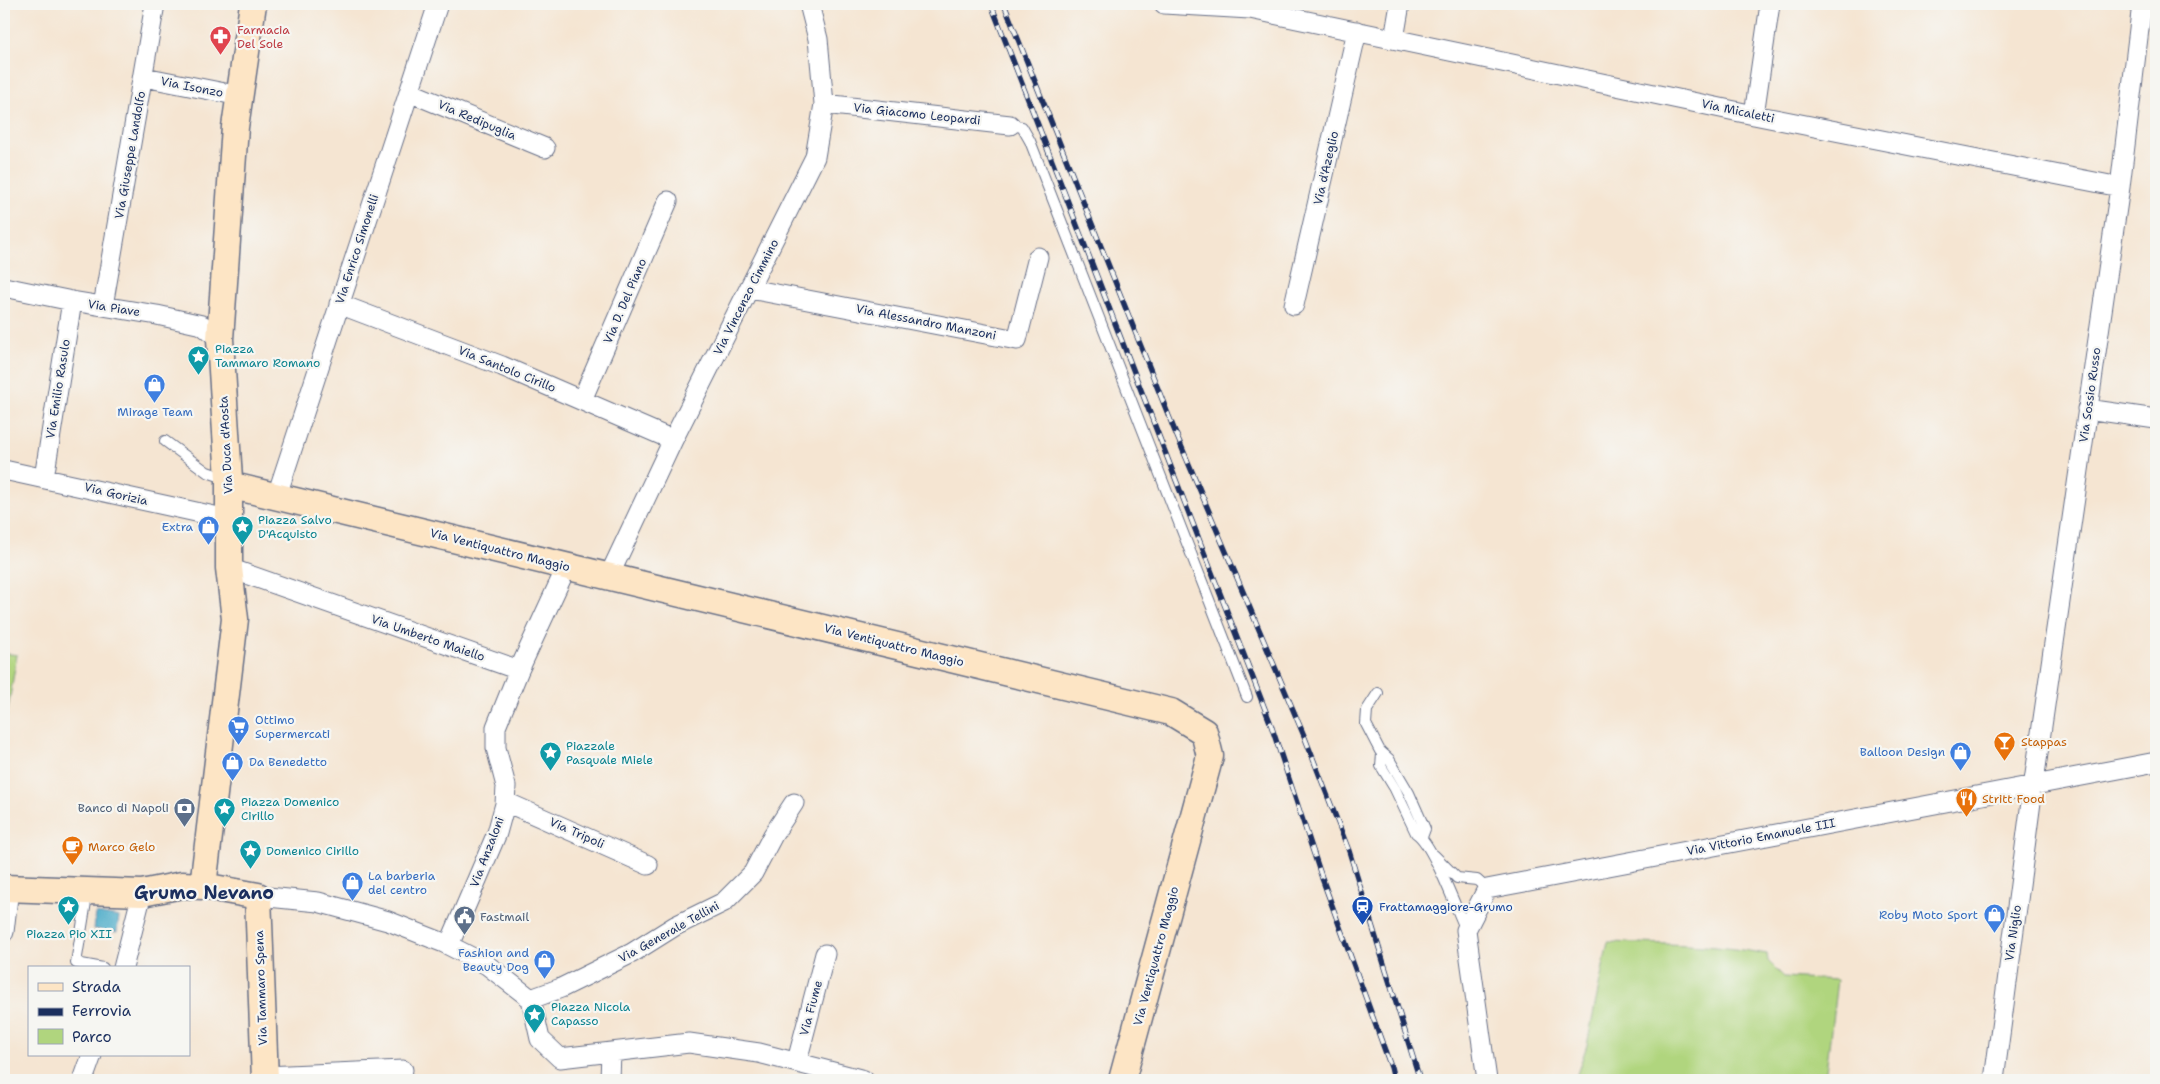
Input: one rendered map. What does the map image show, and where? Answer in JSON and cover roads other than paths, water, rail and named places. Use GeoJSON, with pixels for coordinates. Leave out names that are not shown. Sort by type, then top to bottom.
{"type":"FeatureCollection","features":[{"type":"Feature","properties":{"kind":"street","name":"Via Giuseppe Landolfo"},"geometry":{"type":"LineString","coordinates":[[103,306],[144,77],[155,4]]}},
{"type":"Feature","properties":{"kind":"street","name":"Via Duca d'Aosta"},"geometry":{"type":"LineString","coordinates":[[193,886],[235,619],[229,568],[229,482],[220,339],[235,127],[253,4]]}},
{"type":"Feature","properties":{"kind":"street","name":"Via Enrico Simonelli"},"geometry":{"type":"LineString","coordinates":[[277,496],[438,4]]}},
{"type":"Feature","properties":{"kind":"street","name":"Via Vincenzo Cimmino"},"geometry":{"type":"LineString","coordinates":[[609,576],[673,440],[815,158],[824,104],[818,40],[809,4]]}},
{"type":"Feature","properties":{"kind":"street","name":"Via Micaletti"},"geometry":{"type":"LineString","coordinates":[[1164,4],[1250,10],[1265,8],[1357,31],[1754,115],[2120,187]]}},
{"type":"Feature","properties":{"kind":"street"},"geometry":{"type":"LineString","coordinates":[[1394,39],[1400,4]]}},
{"type":"Feature","properties":{"kind":"street"},"geometry":{"type":"LineString","coordinates":[[1754,115],[1770,4]]}},
{"type":"Feature","properties":{"kind":"street","name":"Via Sossio Russo"},"geometry":{"type":"LineString","coordinates":[[2034,785],[2120,187],[2142,4]]}},
{"type":"Feature","properties":{"kind":"street","name":"Via d'Azeglio"},"geometry":{"type":"LineString","coordinates":[[1294,306],[1357,31]]}},
{"type":"Feature","properties":{"kind":"street","name":"Via Isonzo"},"geometry":{"type":"LineString","coordinates":[[144,77],[240,96]]}},
{"type":"Feature","properties":{"kind":"street","name":"Via Redipuglia"},"geometry":{"type":"LineString","coordinates":[[409,92],[545,148]]}},
{"type":"Feature","properties":{"kind":"street","name":"Via Giacomo Leopardi"},"geometry":{"type":"LineString","coordinates":[[824,104],[1010,125]]}},
{"type":"Feature","properties":{"kind":"street","name":"Via D. Del Piano"},"geometry":{"type":"LineString","coordinates":[[582,400],[668,201]]}},
{"type":"Feature","properties":{"kind":"street","name":"Via Alessandro Manzoni"},"geometry":{"type":"LineString","coordinates":[[750,289],[1017,340],[1038,257]]}},
{"type":"Feature","properties":{"kind":"street","name":"Via Piave"},"geometry":{"type":"LineString","coordinates":[[4,287],[202,325],[220,339]]}},
{"type":"Feature","properties":{"kind":"street","name":"Via Emilio Rasulo"},"geometry":{"type":"LineString","coordinates":[[44,478],[72,301]]}},
{"type":"Feature","properties":{"kind":"street","name":"Via Santolo Cirillo"},"geometry":{"type":"LineString","coordinates":[[339,304],[502,366],[673,440]]}},
{"type":"Feature","properties":{"kind":"street"},"geometry":{"type":"LineString","coordinates":[[2087,410],[2156,419]]}},
{"type":"Feature","properties":{"kind":"street","name":"Via Gorizia"},"geometry":{"type":"LineString","coordinates":[[4,470],[228,519]]}},
{"type":"Feature","properties":{"kind":"street","name":"Via Ventiquattro Maggio"},"geometry":{"type":"LineString","coordinates":[[229,482],[277,496],[1171,712],[1204,732],[1210,756],[1122,1080]]}},
{"type":"Feature","properties":{"kind":"street"},"geometry":{"type":"LineString","coordinates":[[519,670],[567,566]]}},
{"type":"Feature","properties":{"kind":"street","name":"Via Umberto Maiello"},"geometry":{"type":"LineString","coordinates":[[229,568],[519,670]]}},
{"type":"Feature","properties":{"kind":"street","name":"Via Anzaloni"},"geometry":{"type":"LineString","coordinates":[[449,945],[497,833],[506,802],[506,786],[496,748],[496,727],[519,670]]}},
{"type":"Feature","properties":{"kind":"street","name":"Via Vittorio Emanuele III"},"geometry":{"type":"LineString","coordinates":[[1487,889],[2156,762]]}},
{"type":"Feature","properties":{"kind":"street","name":"Via Niglio"},"geometry":{"type":"LineString","coordinates":[[1994,1080],[2034,785]]}},
{"type":"Feature","properties":{"kind":"street","name":"Via Tripoli"},"geometry":{"type":"LineString","coordinates":[[506,802],[648,865]]}},
{"type":"Feature","properties":{"kind":"street","name":"Via Generale Tellini"},"geometry":{"type":"LineString","coordinates":[[531,999],[561,988],[632,953],[675,926],[724,902],[753,873],[772,836],[794,803]]}},
{"type":"Feature","properties":{"kind":"street"},"geometry":{"type":"LineString","coordinates":[[4,932],[6,888],[88,889],[142,893],[193,886],[318,902],[388,921],[449,945],[487,965],[531,999],[540,1038],[560,1058],[689,1043],[759,1053],[864,1080]]}},
{"type":"Feature","properties":{"kind":"street"},"geometry":{"type":"LineString","coordinates":[[1487,889],[1466,930],[1487,1080]]}},
{"type":"Feature","properties":{"kind":"street"},"geometry":{"type":"LineString","coordinates":[[124,966],[142,893]]}},
{"type":"Feature","properties":{"kind":"street","name":"Via Tammaro Spena"},"geometry":{"type":"LineString","coordinates":[[247,894],[265,1078]]}},
{"type":"Feature","properties":{"kind":"street","name":"Via Fiume"},"geometry":{"type":"LineString","coordinates":[[797,1062],[825,954]]}},
{"type":"Feature","properties":{"kind":"street"},"geometry":{"type":"LineString","coordinates":[[610,1080],[611,1052]]}},
{"type":"Feature","properties":{"kind":"street"},"geometry":{"type":"LineString","coordinates":[[82,1080],[92,1056]]}},
{"type":"Feature","properties":{"kind":"street"},"geometry":{"type":"LineString","coordinates":[[265,1078],[403,1070]]}},
{"type":"Feature","properties":{"kind":"lane"},"geometry":{"type":"LineString","coordinates":[[1010,125],[1022,127],[1030,141],[1247,697]]}},
{"type":"Feature","properties":{"kind":"lane"},"geometry":{"type":"LineString","coordinates":[[165,441],[207,472],[229,482]]}},
{"type":"Feature","properties":{"kind":"lane"},"geometry":{"type":"LineString","coordinates":[[1378,693],[1367,710],[1366,724],[1382,754],[1381,766],[1395,789],[1416,833],[1422,837],[1430,851],[1466,930]]}},
{"type":"Feature","properties":{"kind":"lane"},"geometry":{"type":"LineString","coordinates":[[1430,851],[1457,878],[1477,880],[1487,889]]}},
{"type":"Feature","properties":{"kind":"lane"},"geometry":{"type":"LineString","coordinates":[[88,889],[76,963],[92,966]]}},
{"type":"Feature","properties":{"kind":"water"},"geometry":{"type":"Polygon","coordinates":[[[96,913],[119,917],[117,932],[94,929],[96,913]]]}},
{"type":"Feature","properties":{"kind":"railway"},"geometry":{"type":"LineString","coordinates":[[991,4],[1270,722],[1322,878],[1391,1067],[1394,1080]]}},
{"type":"Feature","properties":{"kind":"railway"},"geometry":{"type":"LineString","coordinates":[[1004,4],[1174,429],[1305,738],[1349,851],[1420,1080]]}},
{"type":"Feature","properties":{"kind":"place","name":"Farmacia Del Sole"},"geometry":{"type":"Point","coordinates":[221,56]}},
{"type":"Feature","properties":{"kind":"place","name":"Piazza Tammaro Romano"},"geometry":{"type":"Point","coordinates":[199,375]}},
{"type":"Feature","properties":{"kind":"place","name":"Mirage Team"},"geometry":{"type":"Point","coordinates":[155,404]}},
{"type":"Feature","properties":{"kind":"place","name":"Extra"},"geometry":{"type":"Point","coordinates":[209,546]}},
{"type":"Feature","properties":{"kind":"place","name":"Piazza Salvo D'Acquisto"},"geometry":{"type":"Point","coordinates":[242,546]}},
{"type":"Feature","properties":{"kind":"place","name":"Ottimo Supermercati"},"geometry":{"type":"Point","coordinates":[239,746]}},
{"type":"Feature","properties":{"kind":"place","name":"Stappas"},"geometry":{"type":"Point","coordinates":[2005,761]}},
{"type":"Feature","properties":{"kind":"place","name":"Balloon Design"},"geometry":{"type":"Point","coordinates":[1961,771]}},
{"type":"Feature","properties":{"kind":"place","name":"Piazzale Pasquale Miele"},"geometry":{"type":"Point","coordinates":[550,772]}},
{"type":"Feature","properties":{"kind":"place","name":"Da Benedetto"},"geometry":{"type":"Point","coordinates":[233,781]}},
{"type":"Feature","properties":{"kind":"place","name":"Stritt Food"},"geometry":{"type":"Point","coordinates":[1966,818]}},
{"type":"Feature","properties":{"kind":"place","name":"Banco di Napoli"},"geometry":{"type":"Point","coordinates":[185,827]}},
{"type":"Feature","properties":{"kind":"place","name":"Piazza Domenico Cirillo"},"geometry":{"type":"Point","coordinates":[225,828]}},
{"type":"Feature","properties":{"kind":"place","name":"Marco Gelo"},"geometry":{"type":"Point","coordinates":[72,866]}},
{"type":"Feature","properties":{"kind":"place","name":"Domenico Cirillo"},"geometry":{"type":"Point","coordinates":[250,870]}},
{"type":"Feature","properties":{"kind":"place","name":"La barberia del centro"},"geometry":{"type":"Point","coordinates":[352,902]}},
{"type":"Feature","properties":{"kind":"place","name":"Piazza Pio XII"},"geometry":{"type":"Point","coordinates":[69,926]}},
{"type":"Feature","properties":{"kind":"place","name":"Frattamaggiore-Grumo"},"geometry":{"type":"Point","coordinates":[1363,926]}},
{"type":"Feature","properties":{"kind":"place","name":"Roby Moto Sport"},"geometry":{"type":"Point","coordinates":[1994,934]}},
{"type":"Feature","properties":{"kind":"place","name":"Fastmail"},"geometry":{"type":"Point","coordinates":[464,936]}},
{"type":"Feature","properties":{"kind":"place","name":"Fashion and Beauty Dog"},"geometry":{"type":"Point","coordinates":[545,979]}},
{"type":"Feature","properties":{"kind":"place","name":"Piazza Nicola Capasso"},"geometry":{"type":"Point","coordinates":[535,1033]}},
{"type":"Feature","properties":{"kind":"district","name":"Grumo Nevano"},"geometry":{"type":"Point","coordinates":[204,893]}}]}
